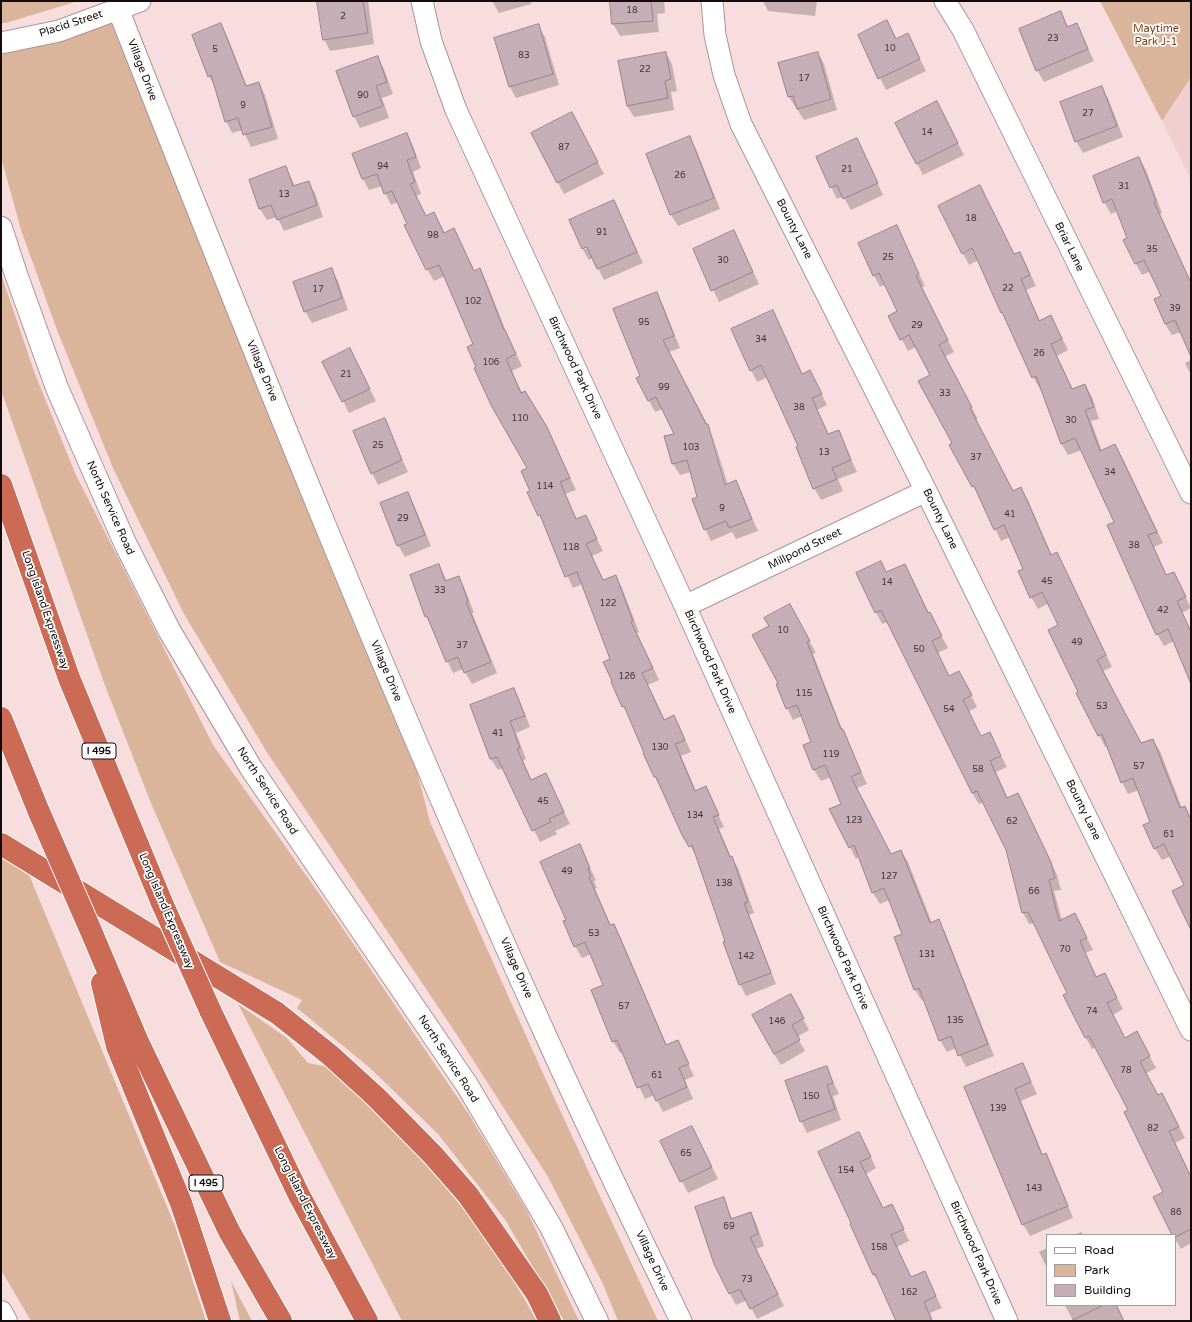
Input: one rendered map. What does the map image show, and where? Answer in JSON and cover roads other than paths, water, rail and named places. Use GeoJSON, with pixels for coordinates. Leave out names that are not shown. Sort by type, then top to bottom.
{"type":"FeatureCollection","features":[{"type":"Feature","properties":{"kind":"highway","name":"Long Island Expressway"},"geometry":{"type":"LineString","coordinates":[[1,485],[69,678],[162,903],[210,1010],[299,1195],[367,1321]]}},
{"type":"Feature","properties":{"kind":"highway","name":"I 495"},"geometry":{"type":"LineString","coordinates":[[1,718],[39,812],[138,1042],[229,1231],[281,1321]]}},
{"type":"Feature","properties":{"kind":"highway"},"geometry":{"type":"LineString","coordinates":[[1,844],[277,1013],[330,1055],[381,1102],[433,1155],[468,1195],[537,1294],[550,1321]]}},
{"type":"Feature","properties":{"kind":"highway"},"geometry":{"type":"LineString","coordinates":[[91,932],[116,1046],[180,1203],[220,1321]]}},
{"type":"Feature","properties":{"kind":"main road","name":"North Service Road"},"geometry":{"type":"LineString","coordinates":[[1,228],[57,388],[125,543],[169,630],[251,768],[467,1085],[551,1228],[597,1321]]}},
{"type":"Feature","properties":{"kind":"main road"},"geometry":{"type":"LineString","coordinates":[[1,1312],[6,1321]]}},
{"type":"Feature","properties":{"kind":"street","name":"Placid Street"},"geometry":{"type":"LineString","coordinates":[[1,43],[59,31],[140,1]]}},
{"type":"Feature","properties":{"kind":"street","name":"Birchwood Park Drive"},"geometry":{"type":"LineString","coordinates":[[422,1],[431,41],[456,110],[685,606],[1007,1321]]}},
{"type":"Feature","properties":{"kind":"street","name":"Bounty Lane"},"geometry":{"type":"LineString","coordinates":[[712,1],[715,35],[724,75],[741,124],[926,491],[1191,1030]]}},
{"type":"Feature","properties":{"kind":"street","name":"Briar Lane"},"geometry":{"type":"LineString","coordinates":[[945,1],[963,30],[1191,494]]}},
{"type":"Feature","properties":{"kind":"street","name":"Village Drive"},"geometry":{"type":"LineString","coordinates":[[118,9],[232,300],[398,700],[546,1036],[681,1321]]}},
{"type":"Feature","properties":{"kind":"street","name":"Millpond Street"},"geometry":{"type":"LineString","coordinates":[[685,606],[926,491]]}},
{"type":"Feature","properties":{"kind":"park label","name":"Maytime Park J-1"},"geometry":{"type":"Point","coordinates":[1156,35]}}]}
